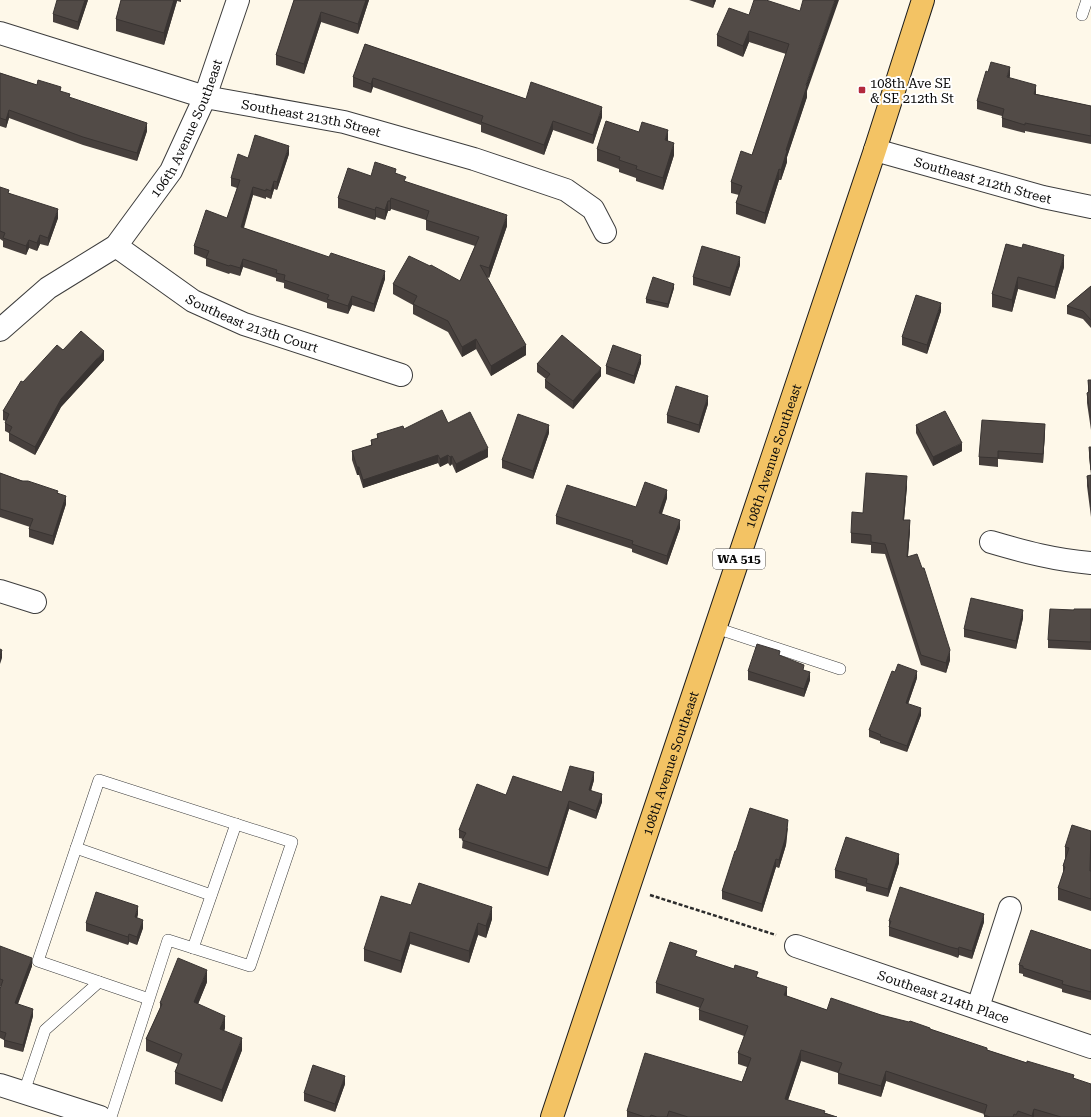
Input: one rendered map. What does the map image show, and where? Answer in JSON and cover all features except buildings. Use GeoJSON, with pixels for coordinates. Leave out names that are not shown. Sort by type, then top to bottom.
{"type":"FeatureCollection","features":[{"type":"Feature","properties":{"kind":"main road","name":"108th Avenue Southeast"},"geometry":{"type":"LineString","coordinates":[[552,1117],[924,0]]}},
{"type":"Feature","properties":{"kind":"street","name":"106th Avenue Southeast"},"geometry":{"type":"LineString","coordinates":[[116,246],[171,171],[205,98],[238,0]]}},
{"type":"Feature","properties":{"kind":"street","name":"Southeast 213th Street"},"geometry":{"type":"LineString","coordinates":[[0,33],[205,98],[344,122],[474,159],[566,190],[592,209],[605,232]]}},
{"type":"Feature","properties":{"kind":"street","name":"Southeast 212th Street"},"geometry":{"type":"LineString","coordinates":[[875,150],[1043,197],[1091,207]]}},
{"type":"Feature","properties":{"kind":"street"},"geometry":{"type":"LineString","coordinates":[[3,321],[48,288],[116,246]]}},
{"type":"Feature","properties":{"kind":"street","name":"Southeast 213th Court"},"geometry":{"type":"LineString","coordinates":[[116,246],[193,301],[244,324],[401,375]]}},
{"type":"Feature","properties":{"kind":"street"},"geometry":{"type":"LineString","coordinates":[[991,542],[1064,561],[1091,563]]}},
{"type":"Feature","properties":{"kind":"street"},"geometry":{"type":"LineString","coordinates":[[0,591],[35,602]]}},
{"type":"Feature","properties":{"kind":"street"},"geometry":{"type":"LineString","coordinates":[[978,1007],[1010,908]]}},
{"type":"Feature","properties":{"kind":"street","name":"Southeast 214th Place"},"geometry":{"type":"LineString","coordinates":[[796,946],[978,1007],[1091,1047]]}},
{"type":"Feature","properties":{"kind":"street"},"geometry":{"type":"LineString","coordinates":[[0,1084],[24,1092],[71,1113],[100,1117]]}},
{"type":"Feature","properties":{"kind":"lane"},"geometry":{"type":"LineString","coordinates":[[1082,15],[1087,0]]}},
{"type":"Feature","properties":{"kind":"lane"},"geometry":{"type":"LineString","coordinates":[[716,628],[840,669]]}},
{"type":"Feature","properties":{"kind":"lane"},"geometry":{"type":"LineString","coordinates":[[111,1117],[149,999],[168,940],[250,966],[292,842],[99,780],[38,961],[149,999]]}},
{"type":"Feature","properties":{"kind":"lane"},"geometry":{"type":"LineString","coordinates":[[193,948],[236,824]]}},
{"type":"Feature","properties":{"kind":"lane"},"geometry":{"type":"LineString","coordinates":[[76,848],[211,895]]}},
{"type":"Feature","properties":{"kind":"lane"},"geometry":{"type":"LineString","coordinates":[[24,1092],[45,1030],[99,982]]}},
{"type":"Feature","properties":{"kind":"path"},"geometry":{"type":"LineString","coordinates":[[628,888],[774,933],[796,946]]}},
{"type":"Feature","properties":{"kind":"place","name":"108th Ave SE & SE 212th St"},"geometry":{"type":"Point","coordinates":[862,90]}}]}
